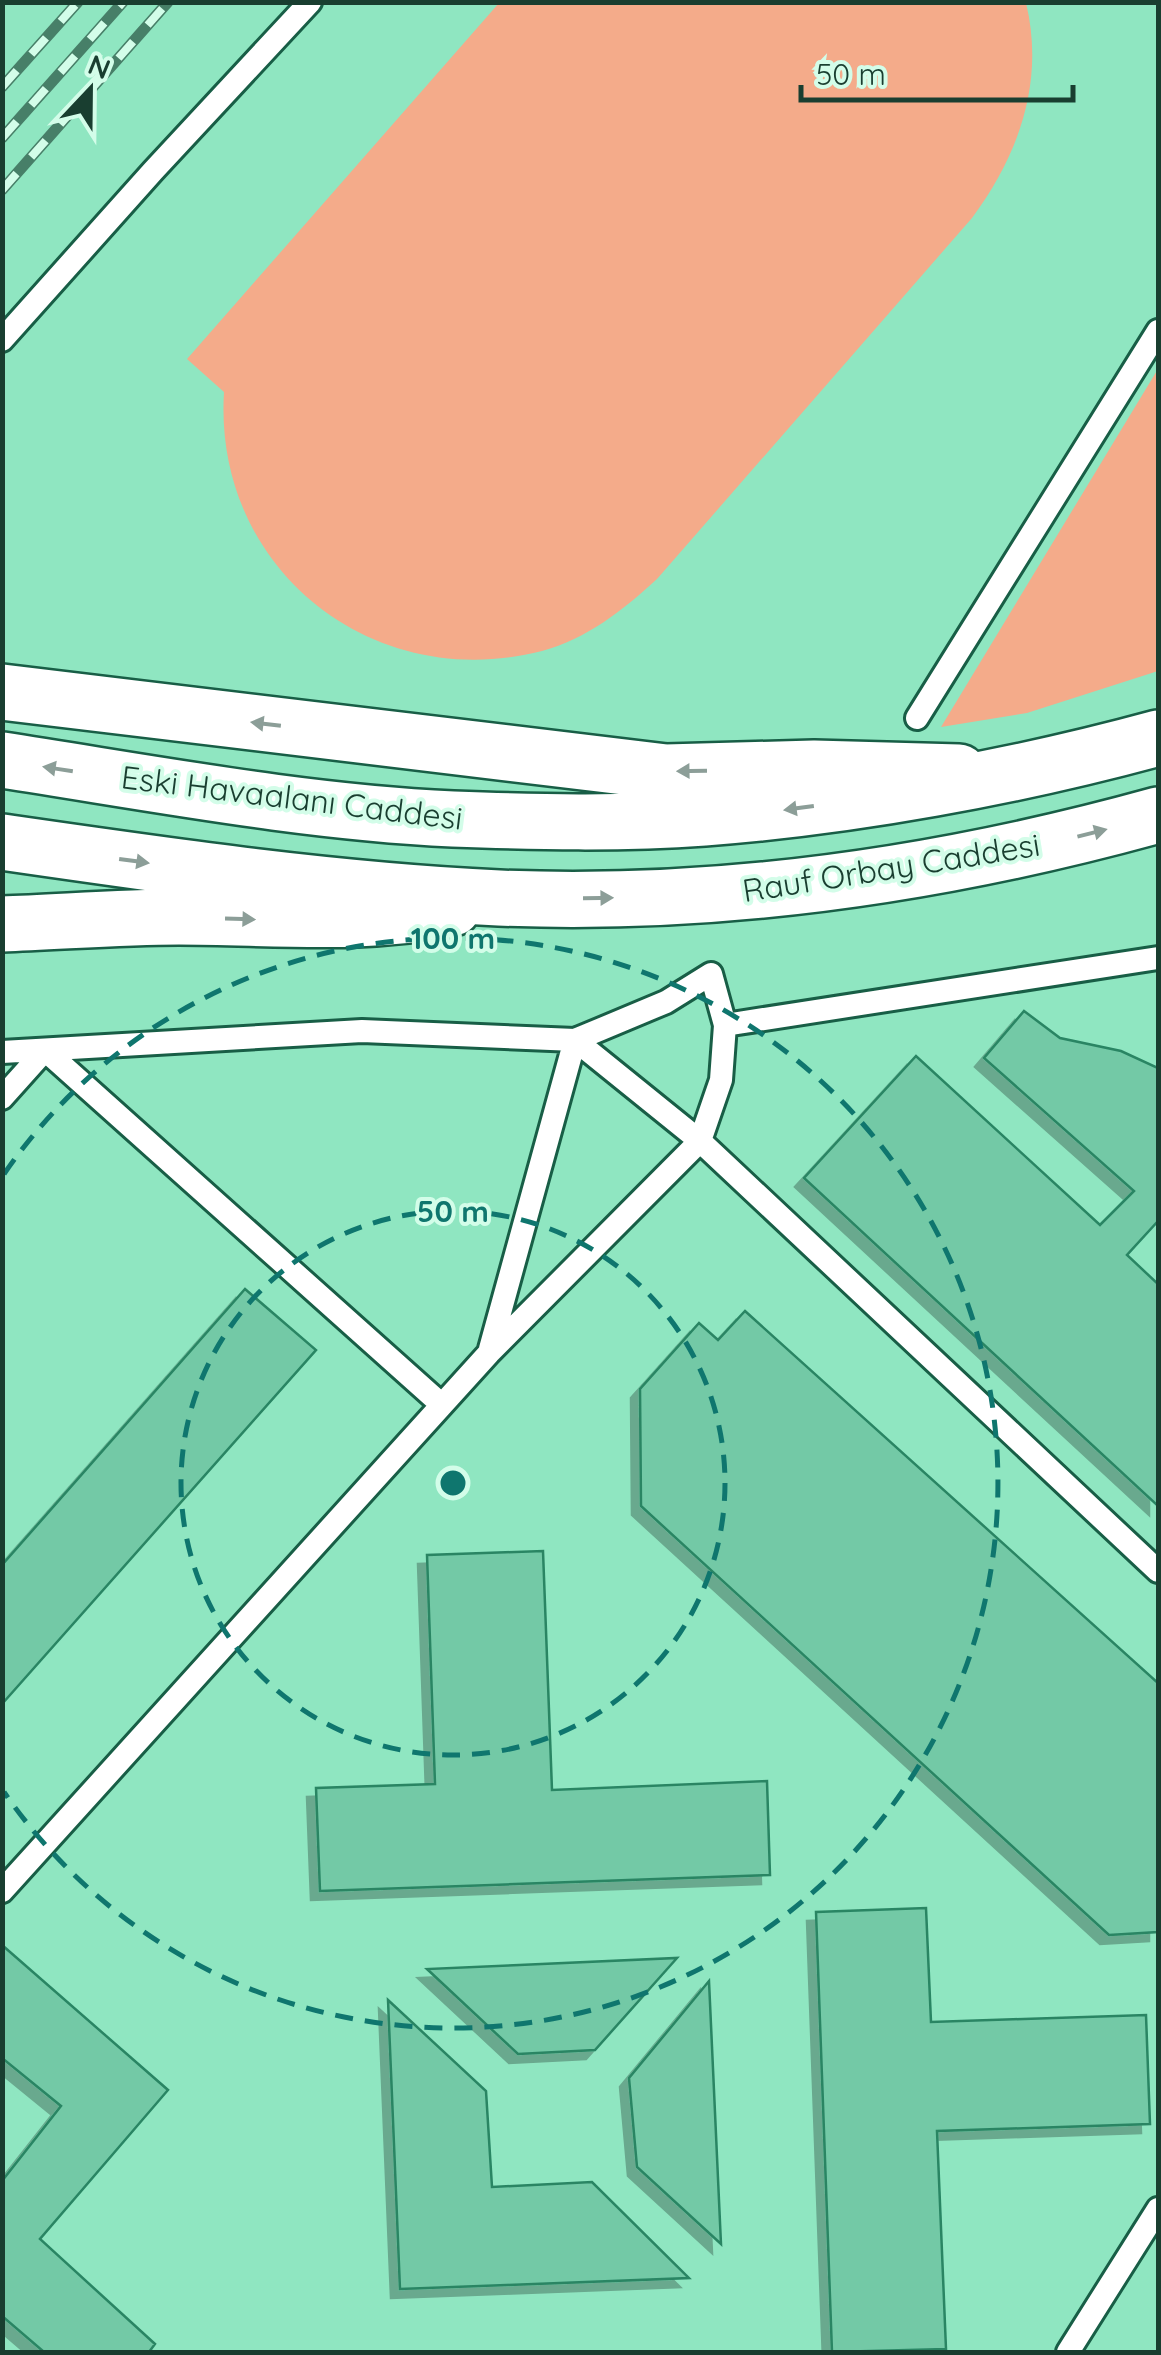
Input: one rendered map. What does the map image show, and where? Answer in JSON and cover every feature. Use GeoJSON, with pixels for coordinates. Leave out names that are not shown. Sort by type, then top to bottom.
{"type":"FeatureCollection","features":[{"type":"Feature","properties":{"kind":"main road"},"geometry":{"type":"LineString","coordinates":[[2,692],[666,772],[928,768],[999,776],[1158,738]]}},
{"type":"Feature","properties":{"kind":"main road","name":"Eski Havaalanı Caddesi"},"geometry":{"type":"LineString","coordinates":[[2,760],[362,812],[558,821],[702,818],[793,809],[999,776]]}},
{"type":"Feature","properties":{"kind":"main road","name":"Rauf Orbay Caddesi"},"geometry":{"type":"LineString","coordinates":[[500,898],[638,898],[809,887],[1085,836],[1158,816]]}},
{"type":"Feature","properties":{"kind":"main road"},"geometry":{"type":"LineString","coordinates":[[2,842],[240,876],[500,898]]}},
{"type":"Feature","properties":{"kind":"main road"},"geometry":{"type":"LineString","coordinates":[[2,924],[179,917],[324,922],[426,914],[500,898]]}},
{"type":"Feature","properties":{"kind":"lane"},"geometry":{"type":"LineString","coordinates":[[2,340],[310,2]]}},
{"type":"Feature","properties":{"kind":"lane"},"geometry":{"type":"LineString","coordinates":[[917,718],[1158,331]]}},
{"type":"Feature","properties":{"kind":"lane"},"geometry":{"type":"LineString","coordinates":[[724,1025],[1157,961]]}},
{"type":"Feature","properties":{"kind":"lane"},"geometry":{"type":"LineString","coordinates":[[2,1052],[362,1031],[575,1040],[666,1002],[711,974],[724,1025],[720,1080],[700,1140],[489,1353],[2,1891]]}},
{"type":"Feature","properties":{"kind":"lane"},"geometry":{"type":"LineString","coordinates":[[575,1040],[700,1140],[1158,1571]]}},
{"type":"Feature","properties":{"kind":"lane"},"geometry":{"type":"LineString","coordinates":[[489,1353],[575,1040]]}},
{"type":"Feature","properties":{"kind":"lane"},"geometry":{"type":"LineString","coordinates":[[2,1098],[45,1050]]}},
{"type":"Feature","properties":{"kind":"lane"},"geometry":{"type":"LineString","coordinates":[[45,1050],[442,1405]]}},
{"type":"Feature","properties":{"kind":"lane"},"geometry":{"type":"LineString","coordinates":[[1068,2352],[1158,2209]]}},
{"type":"Feature","properties":{"kind":"shaded area"},"geometry":{"type":"Polygon","coordinates":[[[499,3],[1026,3],[1032,61],[1030,89],[1015,143],[972,218],[657,579],[618,612],[574,639],[542,651],[479,660],[419,654],[364,635],[315,604],[275,563],[245,513],[228,455],[224,392],[187,359],[499,3]]]}},
{"type":"Feature","properties":{"kind":"shaded area"},"geometry":{"type":"Polygon","coordinates":[[[1158,369],[1158,671],[1027,713],[941,727],[1158,369]]]}},
{"type":"Feature","properties":{"kind":"building"},"geometry":{"type":"Polygon","coordinates":[[[1024,1011],[1060,1038],[1121,1051],[1158,1068],[1158,1221],[1127,1255],[1158,1284],[1158,1506],[804,1178],[916,1056],[1100,1225],[1134,1191],[984,1058],[1024,1011]]]}},
{"type":"Feature","properties":{"kind":"building"},"geometry":{"type":"Polygon","coordinates":[[[245,1289],[316,1350],[2,1704],[2,1565],[245,1289]]]}},
{"type":"Feature","properties":{"kind":"building"},"geometry":{"type":"Polygon","coordinates":[[[745,1311],[1158,1683],[1158,1932],[1109,1935],[641,1506],[640,1389],[699,1323],[718,1340],[745,1311]]]}},
{"type":"Feature","properties":{"kind":"building"},"geometry":{"type":"Polygon","coordinates":[[[543,1551],[552,1790],[767,1781],[770,1875],[320,1891],[316,1788],[435,1784],[427,1555],[543,1551]]]}},
{"type":"Feature","properties":{"kind":"building"},"geometry":{"type":"Polygon","coordinates":[[[926,1908],[931,2022],[1146,2015],[1150,2124],[937,2131],[946,2349],[832,2352],[816,1912],[926,1908]]]}},
{"type":"Feature","properties":{"kind":"building"},"geometry":{"type":"Polygon","coordinates":[[[2,1945],[168,2090],[40,2239],[155,2344],[149,2352],[44,2352],[2,2316],[2,2181],[61,2106],[2,2058],[2,1945]]]}},
{"type":"Feature","properties":{"kind":"building"},"geometry":{"type":"Polygon","coordinates":[[[677,1958],[595,2050],[518,2054],[427,1969],[677,1958]]]}},
{"type":"Feature","properties":{"kind":"building"},"geometry":{"type":"Polygon","coordinates":[[[709,1981],[721,2244],[637,2167],[629,2078],[709,1981]]]}},
{"type":"Feature","properties":{"kind":"building"},"geometry":{"type":"Polygon","coordinates":[[[388,2000],[486,2091],[492,2187],[592,2182],[689,2278],[400,2289],[388,2000]]]}},
{"type":"Feature","properties":{"kind":"railway"},"geometry":{"type":"LineString","coordinates":[[2,87],[78,2]]}},
{"type":"Feature","properties":{"kind":"railway"},"geometry":{"type":"LineString","coordinates":[[2,138],[123,2]]}},
{"type":"Feature","properties":{"kind":"railway"},"geometry":{"type":"LineString","coordinates":[[2,190],[168,2]]}}]}
